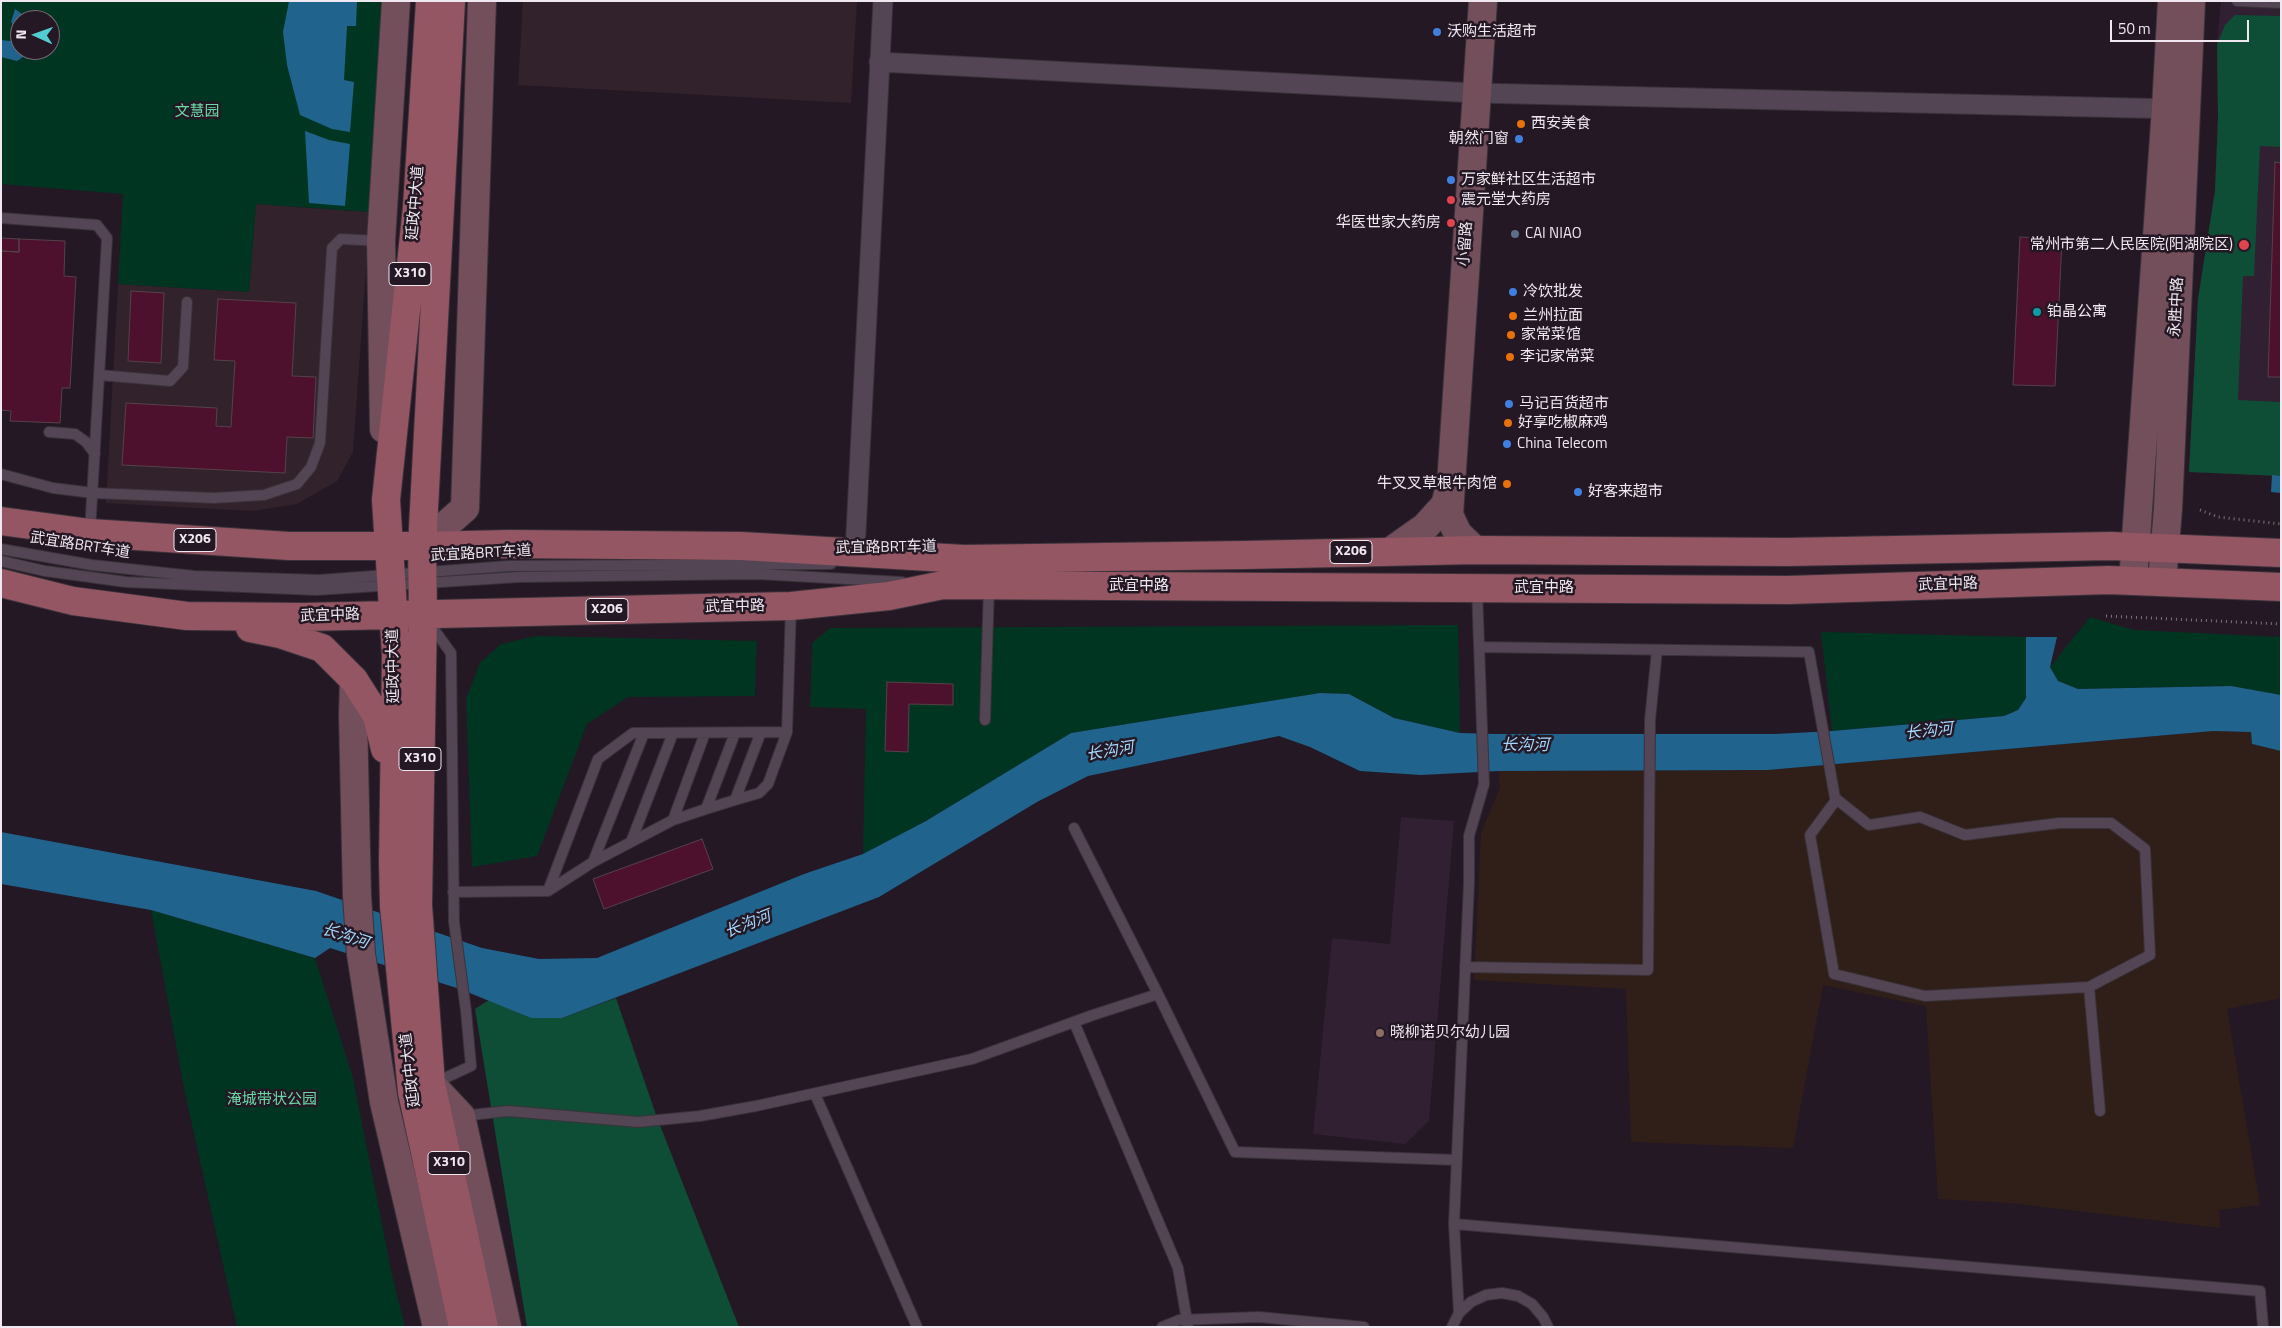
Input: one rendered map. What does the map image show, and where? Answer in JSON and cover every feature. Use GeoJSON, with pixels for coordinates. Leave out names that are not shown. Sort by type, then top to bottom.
{"type":"FeatureCollection","features":[{"type":"Feature","properties":{"kind":"main road","name":"延政中大道"},"geometry":{"type":"LineString","coordinates":[[430,1],[417,207],[386,500],[396,655],[393,781],[414,997],[405,1095],[464,1327]]}},
{"type":"Feature","properties":{"kind":"main road","name":"延政中大道"},"geometry":{"type":"LineString","coordinates":[[406,906],[423,613],[422,567],[451,1]]}},
{"type":"Feature","properties":{"kind":"main road","name":"武宜中路"},"geometry":{"type":"LineString","coordinates":[[1,521],[90,533],[289,546],[389,546],[422,567],[520,544],[741,546],[854,560],[1245,556],[1475,550],[1787,552],[2136,547],[2281,554]]}},
{"type":"Feature","properties":{"kind":"main road","name":"武宜中路"},"geometry":{"type":"LineString","coordinates":[[1,583],[73,602],[187,616],[304,617],[791,606],[889,596],[943,585],[1788,590],[2109,580],[2281,587]]}},
{"type":"Feature","properties":{"kind":"main road"},"geometry":{"type":"LineString","coordinates":[[187,616],[280,634],[322,648],[354,680],[377,716],[393,781]]}},
{"type":"Feature","properties":{"kind":"main road","name":"延政中大道"},"geometry":{"type":"LineString","coordinates":[[405,1095],[484,1327]]}},
{"type":"Feature","properties":{"kind":"street"},"geometry":{"type":"LineString","coordinates":[[386,500],[380,241],[396,1]]}},
{"type":"Feature","properties":{"kind":"street"},"geometry":{"type":"LineString","coordinates":[[422,567],[465,508],[482,1]]}},
{"type":"Feature","properties":{"kind":"street"},"geometry":{"type":"LineString","coordinates":[[854,560],[882,1]]}},
{"type":"Feature","properties":{"kind":"street","name":"小留路"},"geometry":{"type":"LineString","coordinates":[[1475,550],[1458,534],[1449,514],[1483,1]]}},
{"type":"Feature","properties":{"kind":"street","name":"永胜中路"},"geometry":{"type":"LineString","coordinates":[[2162,582],[2168,499],[2176,109],[2172,1]]}},
{"type":"Feature","properties":{"kind":"street","name":"永胜中路"},"geometry":{"type":"LineString","coordinates":[[2133,581],[2176,109],[2191,1]]}},
{"type":"Feature","properties":{"kind":"street"},"geometry":{"type":"LineString","coordinates":[[879,62],[1476,93],[2176,109]]}},
{"type":"Feature","properties":{"kind":"street","name":"小留路"},"geometry":{"type":"LineString","coordinates":[[1391,551],[1425,527],[1445,505],[1450,486]]}},
{"type":"Feature","properties":{"kind":"street"},"geometry":{"type":"LineString","coordinates":[[354,680],[357,896],[361,954],[405,1095],[437,1327]]}},
{"type":"Feature","properties":{"kind":"street"},"geometry":{"type":"LineString","coordinates":[[405,1095],[461,1116],[507,1327]]}},
{"type":"Feature","properties":{"kind":"lane"},"geometry":{"type":"LineString","coordinates":[[2237,1],[2281,3]]}},
{"type":"Feature","properties":{"kind":"lane"},"geometry":{"type":"LineString","coordinates":[[1,218],[98,225],[107,238],[90,533]]}},
{"type":"Feature","properties":{"kind":"lane"},"geometry":{"type":"LineString","coordinates":[[1,474],[53,488],[93,492],[214,498],[264,495],[297,484],[311,467],[320,443],[332,248],[341,239],[380,241]]}},
{"type":"Feature","properties":{"kind":"lane"},"geometry":{"type":"LineString","coordinates":[[99,375],[170,381],[183,367],[187,302]]}},
{"type":"Feature","properties":{"kind":"lane"},"geometry":{"type":"LineString","coordinates":[[48,432],[75,434],[86,442],[95,454]]}},
{"type":"Feature","properties":{"kind":"lane","name":"武宜路BRT车道"},"geometry":{"type":"LineString","coordinates":[[1,549],[92,565],[194,576],[391,580]]}},
{"type":"Feature","properties":{"kind":"lane","name":"武宜路BRT车道"},"geometry":{"type":"LineString","coordinates":[[1,561],[45,571],[126,582],[316,590],[391,580],[422,567],[519,577],[757,574],[943,585]]}},
{"type":"Feature","properties":{"kind":"lane"},"geometry":{"type":"LineString","coordinates":[[985,720],[989,585]]}},
{"type":"Feature","properties":{"kind":"lane"},"geometry":{"type":"LineString","coordinates":[[1459,1313],[1454,1224],[1466,967],[1469,836],[1484,784],[1477,588]]}},
{"type":"Feature","properties":{"kind":"lane"},"geometry":{"type":"LineString","coordinates":[[453,892],[548,891],[593,862],[673,820],[759,793],[768,784],[787,732],[791,606]]}},
{"type":"Feature","properties":{"kind":"lane"},"geometry":{"type":"LineString","coordinates":[[405,1095],[471,1066],[454,922],[450,653],[423,613]]}},
{"type":"Feature","properties":{"kind":"lane"},"geometry":{"type":"LineString","coordinates":[[1479,647],[1809,652],[1836,799],[1869,824],[1920,817],[1965,834],[2059,823],[2111,823],[2145,849],[2150,955],[2089,986],[1926,996],[1834,974],[1810,835],[1836,799]]}},
{"type":"Feature","properties":{"kind":"lane"},"geometry":{"type":"LineString","coordinates":[[1466,967],[1648,970],[1650,720],[1657,650]]}},
{"type":"Feature","properties":{"kind":"lane"},"geometry":{"type":"LineString","coordinates":[[735,800],[761,732]]}},
{"type":"Feature","properties":{"kind":"lane"},"geometry":{"type":"LineString","coordinates":[[548,891],[598,758],[633,733],[787,732]]}},
{"type":"Feature","properties":{"kind":"lane"},"geometry":{"type":"LineString","coordinates":[[593,862],[644,733]]}},
{"type":"Feature","properties":{"kind":"lane"},"geometry":{"type":"LineString","coordinates":[[631,842],[673,733]]}},
{"type":"Feature","properties":{"kind":"lane"},"geometry":{"type":"LineString","coordinates":[[673,820],[705,733]]}},
{"type":"Feature","properties":{"kind":"lane"},"geometry":{"type":"LineString","coordinates":[[706,809],[735,733]]}},
{"type":"Feature","properties":{"kind":"lane"},"geometry":{"type":"LineString","coordinates":[[1074,828],[1235,1152],[1457,1160]]}},
{"type":"Feature","properties":{"kind":"lane"},"geometry":{"type":"LineString","coordinates":[[2089,986],[2100,1111]]}},
{"type":"Feature","properties":{"kind":"lane"},"geometry":{"type":"LineString","coordinates":[[461,1116],[508,1112],[638,1122],[700,1116],[815,1094],[972,1059],[1158,994]]}},
{"type":"Feature","properties":{"kind":"lane"},"geometry":{"type":"LineString","coordinates":[[1074,1022],[1178,1268],[1188,1323]]}},
{"type":"Feature","properties":{"kind":"lane"},"geometry":{"type":"LineString","coordinates":[[815,1094],[917,1327]]}},
{"type":"Feature","properties":{"kind":"lane"},"geometry":{"type":"LineString","coordinates":[[1454,1224],[2260,1291],[2263,1327]]}},
{"type":"Feature","properties":{"kind":"lane"},"geometry":{"type":"LineString","coordinates":[[1452,1327],[1459,1313],[1471,1302],[1486,1295],[1502,1293],[1518,1296],[1532,1304],[1543,1317],[1548,1327]]}},
{"type":"Feature","properties":{"kind":"lane"},"geometry":{"type":"LineString","coordinates":[[1162,1327],[1179,1320],[1188,1323],[1258,1317],[1364,1327]]}},
{"type":"Feature","properties":{"kind":"path"},"geometry":{"type":"LineString","coordinates":[[2200,510],[2218,517],[2281,524]]}},
{"type":"Feature","properties":{"kind":"path"},"geometry":{"type":"LineString","coordinates":[[2106,616],[2281,624]]}},
{"type":"Feature","properties":{"kind":"shaded area"},"geometry":{"type":"Polygon","coordinates":[[[523,1],[857,1],[851,103],[518,85],[523,1]]]}},
{"type":"Feature","properties":{"kind":"shaded area","name":"常州市第二人民医院(阳湖院区)"},"geometry":{"type":"Polygon","coordinates":[[[2221,1],[2281,1],[2281,476],[2189,472],[2198,299],[2215,191],[2218,118],[2217,45],[2221,1]]]}},
{"type":"Feature","properties":{"kind":"shaded area"},"geometry":{"type":"Polygon","coordinates":[[[256,204],[370,212],[353,452],[337,481],[297,504],[252,511],[106,503],[118,284],[249,292],[256,204]]]}},
{"type":"Feature","properties":{"kind":"shaded area"},"geometry":{"type":"Polygon","coordinates":[[[2213,731],[2251,732],[2252,744],[2281,751],[2281,998],[2227,1009],[2260,1205],[2219,1210],[2220,1228],[2010,1203],[1938,1199],[1926,1006],[1823,985],[1793,1148],[1631,1142],[1626,989],[1474,980],[1481,833],[1500,788],[1499,771],[1768,770],[2213,731]]]}},
{"type":"Feature","properties":{"kind":"shaded area","name":"晓柳诺贝尔幼儿园"},"geometry":{"type":"Polygon","coordinates":[[[1401,817],[1454,821],[1429,1121],[1405,1144],[1313,1134],[1332,938],[1390,944],[1401,817]]]}},
{"type":"Feature","properties":{"kind":"green space","name":"文慧园"},"geometry":{"type":"Polygon","coordinates":[[[1,1],[382,1],[370,212],[256,204],[249,292],[118,284],[123,194],[1,184],[1,1]]]}},
{"type":"Feature","properties":{"kind":"green space","name":"常州市第二人民医院(阳湖院区)"},"geometry":{"type":"Polygon","coordinates":[[[2235,15],[2281,16],[2281,147],[2260,146],[2254,276],[2243,276],[2238,400],[2281,402],[2281,476],[2189,472],[2198,299],[2215,191],[2218,118],[2217,45],[2225,25],[2235,15]]]}},
{"type":"Feature","properties":{"kind":"green space"},"geometry":{"type":"Polygon","coordinates":[[[2090,617],[2134,630],[2281,637],[2281,695],[2231,686],[2078,689],[2058,681],[2050,667],[2090,617]]]}},
{"type":"Feature","properties":{"kind":"green space"},"geometry":{"type":"Polygon","coordinates":[[[1458,625],[1460,733],[1394,718],[1349,694],[1320,693],[1071,733],[926,821],[863,854],[866,709],[810,707],[812,643],[830,628],[1458,625]]]}},
{"type":"Feature","properties":{"kind":"green space"},"geometry":{"type":"Polygon","coordinates":[[[1821,632],[2026,637],[2026,698],[2018,710],[2004,716],[1832,731],[1821,632]]]}},
{"type":"Feature","properties":{"kind":"green space"},"geometry":{"type":"Polygon","coordinates":[[[536,636],[757,641],[755,696],[628,697],[587,724],[537,856],[472,867],[466,699],[480,663],[501,644],[536,636]]]}},
{"type":"Feature","properties":{"kind":"green space","name":"淹城带状公园"},"geometry":{"type":"Polygon","coordinates":[[[151,910],[315,958],[353,1078],[392,1275],[405,1327],[237,1327],[185,1093],[151,910]]]}},
{"type":"Feature","properties":{"kind":"green space"},"geometry":{"type":"Polygon","coordinates":[[[616,998],[656,1115],[739,1327],[527,1327],[475,1009],[489,1000],[531,1018],[562,1018],[616,998]]]}},
{"type":"Feature","properties":{"kind":"water"},"geometry":{"type":"Polygon","coordinates":[[[289,1],[357,1],[356,26],[347,26],[344,80],[354,82],[350,132],[332,129],[300,115],[287,65],[283,32],[289,1]]]}},
{"type":"Feature","properties":{"kind":"water"},"geometry":{"type":"Polygon","coordinates":[[[1,40],[10,41],[10,59],[1,57],[1,40]]]}},
{"type":"Feature","properties":{"kind":"water"},"geometry":{"type":"Polygon","coordinates":[[[305,131],[329,140],[350,144],[345,206],[309,203],[305,131]]]}},
{"type":"Feature","properties":{"kind":"water"},"geometry":{"type":"Polygon","coordinates":[[[2272,475],[2281,476],[2281,493],[2271,492],[2272,475]]]}},
{"type":"Feature","properties":{"kind":"water","name":"长沟河"},"geometry":{"type":"Polygon","coordinates":[[[2026,637],[2057,637],[2050,667],[2058,681],[2078,689],[2231,686],[2281,695],[2281,751],[2252,744],[2251,732],[2213,731],[1768,770],[1499,771],[1421,775],[1360,771],[1310,747],[1279,736],[1088,776],[1037,802],[879,897],[562,1018],[531,1018],[460,989],[330,948],[315,958],[151,910],[1,884],[1,832],[316,891],[482,948],[539,959],[597,958],[804,874],[863,854],[926,821],[1071,733],[1320,693],[1349,694],[1394,718],[1460,733],[1775,734],[2004,716],[2018,710],[2026,698],[2026,637]]]}},
{"type":"Feature","properties":{"kind":"building"},"geometry":{"type":"Polygon","coordinates":[[[2275,162],[2281,163],[2281,377],[2268,377],[2275,162]]]}},
{"type":"Feature","properties":{"kind":"building","name":"铂晶公寓"},"geometry":{"type":"Polygon","coordinates":[[[2020,237],[2062,239],[2055,386],[2013,385],[2020,237]]]}},
{"type":"Feature","properties":{"kind":"building"},"geometry":{"type":"Polygon","coordinates":[[[1,238],[19,239],[19,252],[1,251],[1,238]]]}},
{"type":"Feature","properties":{"kind":"building"},"geometry":{"type":"Polygon","coordinates":[[[19,239],[65,241],[64,276],[76,277],[70,388],[62,388],[60,423],[10,421],[11,411],[1,410],[1,251],[19,252],[19,239]]]}},
{"type":"Feature","properties":{"kind":"building"},"geometry":{"type":"Polygon","coordinates":[[[131,291],[164,293],[161,363],[128,361],[131,291]]]}},
{"type":"Feature","properties":{"kind":"building"},"geometry":{"type":"Polygon","coordinates":[[[218,299],[296,303],[292,376],[316,377],[313,438],[287,437],[285,473],[122,465],[126,403],[217,408],[216,426],[231,427],[235,361],[214,360],[218,299]]]}},
{"type":"Feature","properties":{"kind":"building"},"geometry":{"type":"Polygon","coordinates":[[[887,682],[953,684],[953,705],[909,704],[908,752],[885,751],[887,682]]]}},
{"type":"Feature","properties":{"kind":"building"},"geometry":{"type":"Polygon","coordinates":[[[702,839],[713,869],[604,909],[593,879],[702,839]]]}},
{"type":"Feature","properties":{"kind":"place","name":"沃购生活超市"},"geometry":{"type":"Point","coordinates":[1437,32]}},
{"type":"Feature","properties":{"kind":"place","name":"西安美食"},"geometry":{"type":"Point","coordinates":[1521,124]}},
{"type":"Feature","properties":{"kind":"place","name":"朝然门窗"},"geometry":{"type":"Point","coordinates":[1519,139]}},
{"type":"Feature","properties":{"kind":"place","name":"万家鲜社区生活超市"},"geometry":{"type":"Point","coordinates":[1451,180]}},
{"type":"Feature","properties":{"kind":"place","name":"震元堂大药房"},"geometry":{"type":"Point","coordinates":[1451,200]}},
{"type":"Feature","properties":{"kind":"place","name":"华医世家大药房"},"geometry":{"type":"Point","coordinates":[1451,223]}},
{"type":"Feature","properties":{"kind":"place","name":"CAI NIAO"},"geometry":{"type":"Point","coordinates":[1515,234]}},
{"type":"Feature","properties":{"kind":"place","name":"常州市第二人民医院(阳湖院区)"},"geometry":{"type":"Point","coordinates":[2244,245]}},
{"type":"Feature","properties":{"kind":"place","name":"冷饮批发"},"geometry":{"type":"Point","coordinates":[1513,292]}},
{"type":"Feature","properties":{"kind":"place","name":"铂晶公寓"},"geometry":{"type":"Point","coordinates":[2037,312]}},
{"type":"Feature","properties":{"kind":"place","name":"兰州拉面"},"geometry":{"type":"Point","coordinates":[1513,316]}},
{"type":"Feature","properties":{"kind":"place","name":"家常菜馆"},"geometry":{"type":"Point","coordinates":[1511,335]}},
{"type":"Feature","properties":{"kind":"place","name":"李记家常菜"},"geometry":{"type":"Point","coordinates":[1510,357]}},
{"type":"Feature","properties":{"kind":"place","name":"马记百货超市"},"geometry":{"type":"Point","coordinates":[1509,404]}},
{"type":"Feature","properties":{"kind":"place","name":"好享吃椒麻鸡"},"geometry":{"type":"Point","coordinates":[1508,423]}},
{"type":"Feature","properties":{"kind":"place","name":"China Telecom"},"geometry":{"type":"Point","coordinates":[1507,444]}},
{"type":"Feature","properties":{"kind":"place","name":"牛叉叉草根牛肉馆"},"geometry":{"type":"Point","coordinates":[1507,484]}},
{"type":"Feature","properties":{"kind":"place","name":"好客来超市"},"geometry":{"type":"Point","coordinates":[1578,492]}},
{"type":"Feature","properties":{"kind":"place","name":"晓柳诺贝尔幼儿园"},"geometry":{"type":"Point","coordinates":[1380,1033]}}]}
